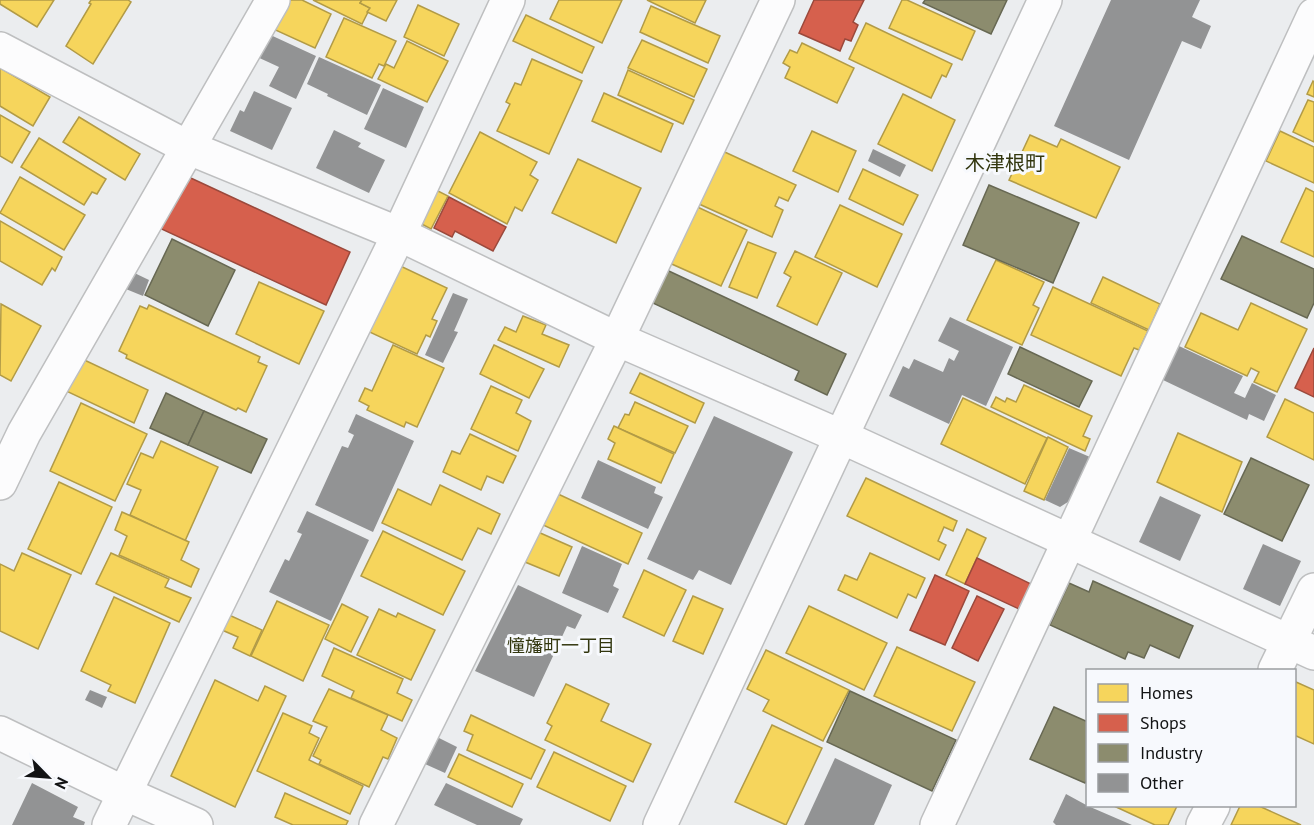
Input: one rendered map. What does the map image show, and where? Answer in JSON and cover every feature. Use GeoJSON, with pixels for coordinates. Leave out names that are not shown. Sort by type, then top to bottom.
{"type":"FeatureCollection","features":[{"type":"Feature","properties":{"kind":"street"},"geometry":{"type":"LineString","coordinates":[[0,483],[24,433],[273,0]]}},
{"type":"Feature","properties":{"kind":"street"},"geometry":{"type":"LineString","coordinates":[[109,825],[399,234],[508,0]]}},
{"type":"Feature","properties":{"kind":"street"},"geometry":{"type":"LineString","coordinates":[[375,825],[617,339],[778,0]]}},
{"type":"Feature","properties":{"kind":"street"},"geometry":{"type":"LineString","coordinates":[[660,825],[1045,0]]}},
{"type":"Feature","properties":{"kind":"street"},"geometry":{"type":"LineString","coordinates":[[938,825],[1314,15]]}},
{"type":"Feature","properties":{"kind":"street"},"geometry":{"type":"LineString","coordinates":[[0,50],[187,147],[399,234],[617,339],[842,437],[1302,647]]}},
{"type":"Feature","properties":{"kind":"street"},"geometry":{"type":"LineString","coordinates":[[1276,669],[1302,647],[1314,590]]}},
{"type":"Feature","properties":{"kind":"street"},"geometry":{"type":"LineString","coordinates":[[0,734],[196,825]]}},
{"type":"Feature","properties":{"kind":"street"},"geometry":{"type":"LineString","coordinates":[[1203,825],[1212,807]]}},
{"type":"Feature","properties":{"kind":"building: Homes"},"geometry":{"type":"Polygon","coordinates":[[[0,0],[54,0],[37,27],[0,4],[0,0]]]}},
{"type":"Feature","properties":{"kind":"building: Homes"},"geometry":{"type":"Polygon","coordinates":[[[91,0],[128,0],[131,2],[93,64],[66,46],[91,4],[89,3],[91,0]]]}},
{"type":"Feature","properties":{"kind":"building: Homes"},"geometry":{"type":"Polygon","coordinates":[[[285,0],[302,0],[331,14],[315,48],[271,28],[285,0]]]}},
{"type":"Feature","properties":{"kind":"building: Homes"},"geometry":{"type":"Polygon","coordinates":[[[313,0],[362,0],[360,3],[370,8],[362,24],[313,0]]]}},
{"type":"Feature","properties":{"kind":"building: Homes"},"geometry":{"type":"Polygon","coordinates":[[[362,0],[397,0],[386,21],[367,12],[370,8],[360,3],[362,0]]]}},
{"type":"Feature","properties":{"kind":"building: Homes"},"geometry":{"type":"Polygon","coordinates":[[[559,0],[622,0],[602,43],[550,19],[559,0]]]}},
{"type":"Feature","properties":{"kind":"building: Homes"},"geometry":{"type":"Polygon","coordinates":[[[647,0],[706,0],[695,23],[647,0]]]}},
{"type":"Feature","properties":{"kind":"building: Homes"},"geometry":{"type":"Polygon","coordinates":[[[902,0],[907,0],[975,31],[962,60],[889,28],[902,0]]]}},
{"type":"Feature","properties":{"kind":"building: Homes"},"geometry":{"type":"Polygon","coordinates":[[[418,5],[459,24],[444,56],[404,37],[418,5]]]}},
{"type":"Feature","properties":{"kind":"building: Homes"},"geometry":{"type":"Polygon","coordinates":[[[651,6],[720,36],[708,63],[640,32],[651,6]]]}},
{"type":"Feature","properties":{"kind":"building: Homes"},"geometry":{"type":"Polygon","coordinates":[[[526,15],[594,47],[582,73],[513,41],[526,15]]]}},
{"type":"Feature","properties":{"kind":"building: Homes"},"geometry":{"type":"Polygon","coordinates":[[[344,18],[396,41],[384,66],[379,64],[372,78],[326,57],[344,18]]]}},
{"type":"Feature","properties":{"kind":"building: Homes"},"geometry":{"type":"Polygon","coordinates":[[[866,23],[952,64],[946,77],[942,75],[931,98],[849,59],[866,23]]]}},
{"type":"Feature","properties":{"kind":"building: Homes"},"geometry":{"type":"Polygon","coordinates":[[[642,40],[707,69],[694,97],[628,68],[642,40]]]}},
{"type":"Feature","properties":{"kind":"building: Homes"},"geometry":{"type":"Polygon","coordinates":[[[407,41],[448,61],[427,102],[378,79],[386,64],[394,68],[407,41]]]}},
{"type":"Feature","properties":{"kind":"building: Homes"},"geometry":{"type":"Polygon","coordinates":[[[802,43],[854,68],[837,103],[785,78],[790,67],[783,63],[790,50],[797,53],[802,43]]]}},
{"type":"Feature","properties":{"kind":"building: Homes"},"geometry":{"type":"Polygon","coordinates":[[[532,59],[582,81],[549,154],[497,131],[510,104],[506,102],[515,83],[521,85],[532,59]]]}},
{"type":"Feature","properties":{"kind":"building: Homes"},"geometry":{"type":"Polygon","coordinates":[[[0,68],[50,97],[33,126],[0,106],[0,68]]]}},
{"type":"Feature","properties":{"kind":"building: Homes"},"geometry":{"type":"Polygon","coordinates":[[[628,70],[694,100],[683,124],[618,95],[628,70]]]}},
{"type":"Feature","properties":{"kind":"building: Homes"},"geometry":{"type":"Polygon","coordinates":[[[1314,82],[1314,97],[1307,94],[1314,82]]]}},
{"type":"Feature","properties":{"kind":"building: Homes"},"geometry":{"type":"Polygon","coordinates":[[[604,93],[673,124],[661,152],[592,121],[604,93]]]}},
{"type":"Feature","properties":{"kind":"building: Homes"},"geometry":{"type":"Polygon","coordinates":[[[903,94],[955,120],[932,171],[878,144],[903,94]]]}},
{"type":"Feature","properties":{"kind":"building: Homes"},"geometry":{"type":"Polygon","coordinates":[[[1308,100],[1314,102],[1314,142],[1293,132],[1308,100]]]}},
{"type":"Feature","properties":{"kind":"building: Homes"},"geometry":{"type":"Polygon","coordinates":[[[0,115],[30,132],[12,163],[0,156],[0,115]]]}},
{"type":"Feature","properties":{"kind":"building: Homes"},"geometry":{"type":"Polygon","coordinates":[[[79,117],[140,154],[125,180],[63,142],[79,117]]]}},
{"type":"Feature","properties":{"kind":"building: Homes"},"geometry":{"type":"Polygon","coordinates":[[[812,131],[856,151],[838,192],[793,171],[812,131]]]}},
{"type":"Feature","properties":{"kind":"building: Homes"},"geometry":{"type":"Polygon","coordinates":[[[1280,131],[1314,147],[1314,183],[1266,161],[1280,131]]]}},
{"type":"Feature","properties":{"kind":"building: Homes"},"geometry":{"type":"Polygon","coordinates":[[[480,132],[537,162],[530,175],[538,180],[522,211],[515,207],[507,224],[449,193],[480,132]]]}},
{"type":"Feature","properties":{"kind":"building: Homes"},"geometry":{"type":"Polygon","coordinates":[[[1030,135],[1057,147],[1061,139],[1120,167],[1096,218],[1009,180],[1030,135]]]}},
{"type":"Feature","properties":{"kind":"building: Homes"},"geometry":{"type":"Polygon","coordinates":[[[39,138],[106,179],[97,194],[92,192],[84,205],[21,167],[39,138]]]}},
{"type":"Feature","properties":{"kind":"building: Homes"},"geometry":{"type":"Polygon","coordinates":[[[716,148],[796,185],[788,201],[779,197],[775,206],[783,210],[772,237],[699,204],[716,148]]]}},
{"type":"Feature","properties":{"kind":"building: Homes"},"geometry":{"type":"Polygon","coordinates":[[[578,159],[641,188],[616,243],[552,213],[578,159]]]}},
{"type":"Feature","properties":{"kind":"building: Homes"},"geometry":{"type":"Polygon","coordinates":[[[863,169],[918,195],[903,225],[849,199],[863,169]]]}},
{"type":"Feature","properties":{"kind":"building: Homes"},"geometry":{"type":"Polygon","coordinates":[[[20,177],[85,215],[64,250],[0,213],[20,177]]]}},
{"type":"Feature","properties":{"kind":"building: Homes"},"geometry":{"type":"Polygon","coordinates":[[[426,185],[448,196],[431,229],[418,222],[426,185]]]}},
{"type":"Feature","properties":{"kind":"building: Homes"},"geometry":{"type":"Polygon","coordinates":[[[1306,188],[1314,192],[1314,257],[1281,242],[1306,188]]]}},
{"type":"Feature","properties":{"kind":"building: Homes"},"geometry":{"type":"Polygon","coordinates":[[[691,204],[747,230],[721,286],[665,261],[691,204]]]}},
{"type":"Feature","properties":{"kind":"building: Homes"},"geometry":{"type":"Polygon","coordinates":[[[840,205],[902,234],[877,287],[815,257],[840,205]]]}},
{"type":"Feature","properties":{"kind":"building: Homes"},"geometry":{"type":"Polygon","coordinates":[[[0,221],[62,257],[55,271],[52,268],[42,285],[0,261],[0,221]]]}},
{"type":"Feature","properties":{"kind":"building: Homes"},"geometry":{"type":"Polygon","coordinates":[[[748,242],[776,253],[757,298],[729,287],[748,242]]]}},
{"type":"Feature","properties":{"kind":"building: Homes"},"geometry":{"type":"Polygon","coordinates":[[[795,251],[842,273],[817,325],[777,306],[791,277],[784,273],[795,251]]]}},
{"type":"Feature","properties":{"kind":"building: Homes"},"geometry":{"type":"Polygon","coordinates":[[[996,260],[1044,282],[1033,305],[1039,308],[1022,345],[967,320],[996,260]]]}},
{"type":"Feature","properties":{"kind":"building: Homes"},"geometry":{"type":"Polygon","coordinates":[[[394,263],[447,288],[432,319],[437,321],[430,337],[426,335],[417,354],[363,329],[394,263]]]}},
{"type":"Feature","properties":{"kind":"building: Homes"},"geometry":{"type":"Polygon","coordinates":[[[1103,277],[1160,304],[1149,330],[1091,303],[1103,277]]]}},
{"type":"Feature","properties":{"kind":"building: Homes"},"geometry":{"type":"Polygon","coordinates":[[[259,282],[324,311],[299,364],[236,334],[259,282]]]}},
{"type":"Feature","properties":{"kind":"building: Homes"},"geometry":{"type":"Polygon","coordinates":[[[1053,287],[1148,331],[1139,350],[1134,348],[1121,376],[1031,335],[1053,287]]]}},
{"type":"Feature","properties":{"kind":"building: Homes"},"geometry":{"type":"Polygon","coordinates":[[[1251,303],[1307,329],[1277,392],[1254,382],[1259,372],[1251,368],[1247,376],[1185,347],[1201,313],[1238,330],[1251,303]]]}},
{"type":"Feature","properties":{"kind":"building: Homes"},"geometry":{"type":"Polygon","coordinates":[[[1,304],[41,326],[11,381],[0,375],[1,304]]]}},
{"type":"Feature","properties":{"kind":"building: Homes"},"geometry":{"type":"Polygon","coordinates":[[[149,305],[260,357],[258,362],[267,366],[246,412],[238,408],[236,410],[126,358],[127,355],[119,351],[140,306],[147,309],[149,305]]]}},
{"type":"Feature","properties":{"kind":"building: Homes"},"geometry":{"type":"Polygon","coordinates":[[[523,316],[546,325],[542,334],[569,345],[559,367],[498,340],[505,327],[516,332],[523,316]]]}},
{"type":"Feature","properties":{"kind":"building: Homes"},"geometry":{"type":"Polygon","coordinates":[[[393,345],[444,368],[417,427],[406,422],[404,427],[367,410],[369,406],[359,401],[365,388],[372,391],[393,345]]]}},
{"type":"Feature","properties":{"kind":"building: Homes"},"geometry":{"type":"Polygon","coordinates":[[[494,345],[544,369],[529,398],[480,374],[494,345]]]}},
{"type":"Feature","properties":{"kind":"building: Homes"},"geometry":{"type":"Polygon","coordinates":[[[78,357],[148,390],[134,423],[64,390],[78,357]]]}},
{"type":"Feature","properties":{"kind":"building: Homes"},"geometry":{"type":"Polygon","coordinates":[[[640,373],[704,403],[695,423],[630,393],[640,373]]]}},
{"type":"Feature","properties":{"kind":"building: Homes"},"geometry":{"type":"Polygon","coordinates":[[[1024,385],[1092,416],[1083,436],[1090,439],[1085,451],[991,407],[996,397],[1005,402],[1007,398],[1016,402],[1024,385]]]}},
{"type":"Feature","properties":{"kind":"building: Homes"},"geometry":{"type":"Polygon","coordinates":[[[491,386],[522,400],[516,413],[531,421],[518,451],[471,429],[491,386]]]}},
{"type":"Feature","properties":{"kind":"building: Homes"},"geometry":{"type":"Polygon","coordinates":[[[963,398],[1047,438],[1025,484],[941,444],[963,398]]]}},
{"type":"Feature","properties":{"kind":"building: Homes"},"geometry":{"type":"Polygon","coordinates":[[[1285,399],[1314,413],[1314,460],[1267,437],[1285,399]]]}},
{"type":"Feature","properties":{"kind":"building: Homes"},"geometry":{"type":"Polygon","coordinates":[[[635,402],[688,426],[675,453],[618,428],[625,414],[629,415],[635,402]]]}},
{"type":"Feature","properties":{"kind":"building: Homes"},"geometry":{"type":"Polygon","coordinates":[[[81,403],[147,434],[115,501],[50,471],[81,403]]]}},
{"type":"Feature","properties":{"kind":"building: Homes"},"geometry":{"type":"Polygon","coordinates":[[[614,426],[674,454],[661,483],[608,459],[615,443],[608,439],[614,426]]]}},
{"type":"Feature","properties":{"kind":"building: Homes"},"geometry":{"type":"Polygon","coordinates":[[[1178,433],[1242,462],[1222,512],[1157,482],[1178,433]]]}},
{"type":"Feature","properties":{"kind":"building: Homes"},"geometry":{"type":"Polygon","coordinates":[[[470,434],[516,456],[503,483],[487,476],[481,490],[443,472],[452,451],[460,454],[470,434]]]}},
{"type":"Feature","properties":{"kind":"building: Homes"},"geometry":{"type":"Polygon","coordinates":[[[1048,437],[1068,447],[1044,500],[1024,491],[1048,437]]]}},
{"type":"Feature","properties":{"kind":"building: Homes"},"geometry":{"type":"Polygon","coordinates":[[[161,441],[218,467],[185,541],[130,515],[141,490],[127,484],[141,453],[153,458],[161,441]]]}},
{"type":"Feature","properties":{"kind":"building: Homes"},"geometry":{"type":"Polygon","coordinates":[[[866,478],[957,521],[953,531],[944,527],[938,541],[946,545],[939,560],[847,516],[866,478]]]}},
{"type":"Feature","properties":{"kind":"building: Homes"},"geometry":{"type":"Polygon","coordinates":[[[59,482],[112,507],[81,574],[28,549],[59,482]]]}},
{"type":"Feature","properties":{"kind":"building: Homes"},"geometry":{"type":"Polygon","coordinates":[[[440,485],[500,514],[491,534],[478,528],[462,560],[382,523],[398,489],[431,505],[440,485]]]}},
{"type":"Feature","properties":{"kind":"building: Homes"},"geometry":{"type":"Polygon","coordinates":[[[558,494],[642,533],[628,564],[543,525],[558,494]]]}},
{"type":"Feature","properties":{"kind":"building: Homes"},"geometry":{"type":"Polygon","coordinates":[[[122,512],[189,542],[181,560],[199,569],[191,587],[119,555],[127,536],[115,530],[122,512]]]}},
{"type":"Feature","properties":{"kind":"building: Homes"},"geometry":{"type":"Polygon","coordinates":[[[967,529],[986,538],[965,584],[946,575],[967,529]]]}},
{"type":"Feature","properties":{"kind":"building: Homes"},"geometry":{"type":"Polygon","coordinates":[[[383,531],[465,571],[443,615],[361,576],[383,531]]]}},
{"type":"Feature","properties":{"kind":"building: Homes"},"geometry":{"type":"Polygon","coordinates":[[[538,532],[572,547],[559,576],[525,562],[538,532]]]}},
{"type":"Feature","properties":{"kind":"building: Homes"},"geometry":{"type":"Polygon","coordinates":[[[22,553],[71,575],[38,649],[0,631],[0,564],[14,571],[22,553]]]}},
{"type":"Feature","properties":{"kind":"building: Homes"},"geometry":{"type":"Polygon","coordinates":[[[111,553],[169,579],[165,587],[191,598],[179,622],[96,584],[111,553]]]}},
{"type":"Feature","properties":{"kind":"building: Homes"},"geometry":{"type":"Polygon","coordinates":[[[870,553],[925,578],[916,598],[908,594],[897,618],[838,590],[845,575],[857,580],[870,553]]]}},
{"type":"Feature","properties":{"kind":"building: Homes"},"geometry":{"type":"Polygon","coordinates":[[[644,570],[686,590],[664,636],[623,617],[644,570]]]}},
{"type":"Feature","properties":{"kind":"building: Homes"},"geometry":{"type":"Polygon","coordinates":[[[693,596],[723,609],[703,654],[673,641],[693,596]]]}},
{"type":"Feature","properties":{"kind":"building: Homes"},"geometry":{"type":"Polygon","coordinates":[[[114,597],[170,623],[135,703],[108,691],[111,685],[81,671],[114,597]]]}},
{"type":"Feature","properties":{"kind":"building: Homes"},"geometry":{"type":"Polygon","coordinates":[[[277,601],[329,625],[303,681],[251,656],[277,601]]]}},
{"type":"Feature","properties":{"kind":"building: Homes"},"geometry":{"type":"Polygon","coordinates":[[[342,604],[368,617],[351,652],[325,639],[342,604]]]}},
{"type":"Feature","properties":{"kind":"building: Homes"},"geometry":{"type":"Polygon","coordinates":[[[809,606],[887,643],[864,690],[786,653],[809,606]]]}},
{"type":"Feature","properties":{"kind":"building: Homes"},"geometry":{"type":"Polygon","coordinates":[[[379,609],[396,617],[398,613],[435,630],[411,680],[357,655],[379,609]]]}},
{"type":"Feature","properties":{"kind":"building: Homes"},"geometry":{"type":"Polygon","coordinates":[[[229,615],[262,630],[250,656],[233,648],[238,637],[222,630],[229,615]]]}},
{"type":"Feature","properties":{"kind":"building: Homes"},"geometry":{"type":"Polygon","coordinates":[[[897,647],[975,682],[952,731],[874,696],[897,647]]]}},
{"type":"Feature","properties":{"kind":"building: Homes"},"geometry":{"type":"Polygon","coordinates":[[[334,648],[403,679],[397,693],[412,700],[402,721],[351,698],[354,691],[322,676],[334,648]]]}},
{"type":"Feature","properties":{"kind":"building: Homes"},"geometry":{"type":"Polygon","coordinates":[[[766,650],[849,690],[823,741],[763,711],[769,700],[747,689],[766,650]]]}},
{"type":"Feature","properties":{"kind":"building: Homes"},"geometry":{"type":"Polygon","coordinates":[[[215,680],[258,701],[265,686],[286,696],[235,807],[171,776],[215,680]]]}},
{"type":"Feature","properties":{"kind":"building: Homes"},"geometry":{"type":"Polygon","coordinates":[[[1296,682],[1314,690],[1314,744],[1296,736],[1296,682]]]}},
{"type":"Feature","properties":{"kind":"building: Homes"},"geometry":{"type":"Polygon","coordinates":[[[566,684],[609,704],[601,721],[651,744],[633,782],[545,740],[552,726],[547,723],[566,684]]]}},
{"type":"Feature","properties":{"kind":"building: Homes"},"geometry":{"type":"Polygon","coordinates":[[[329,689],[388,715],[381,730],[397,738],[388,759],[383,757],[369,787],[319,764],[321,760],[313,756],[327,727],[313,721],[329,689]]]}},
{"type":"Feature","properties":{"kind":"building: Homes"},"geometry":{"type":"Polygon","coordinates":[[[283,713],[312,726],[309,733],[319,738],[309,760],[363,786],[350,814],[257,771],[283,713]]]}},
{"type":"Feature","properties":{"kind":"building: Homes"},"geometry":{"type":"Polygon","coordinates":[[[471,715],[545,750],[531,779],[467,750],[473,735],[464,731],[471,715]]]}},
{"type":"Feature","properties":{"kind":"building: Homes"},"geometry":{"type":"Polygon","coordinates":[[[772,725],[822,748],[786,825],[735,802],[772,725]]]}},
{"type":"Feature","properties":{"kind":"building: Homes"},"geometry":{"type":"Polygon","coordinates":[[[554,752],[626,786],[610,821],[537,787],[554,752]]]}},
{"type":"Feature","properties":{"kind":"building: Homes"},"geometry":{"type":"Polygon","coordinates":[[[459,754],[523,784],[512,807],[448,777],[459,754]]]}},
{"type":"Feature","properties":{"kind":"building: Homes"},"geometry":{"type":"Polygon","coordinates":[[[285,793],[348,821],[346,825],[293,825],[275,817],[285,793]]]}},
{"type":"Feature","properties":{"kind":"building: Homes"},"geometry":{"type":"Polygon","coordinates":[[[1116,807],[1177,807],[1168,825],[1155,825],[1116,807]]]}},
{"type":"Feature","properties":{"kind":"building: Homes"},"geometry":{"type":"Polygon","coordinates":[[[1240,807],[1261,807],[1301,825],[1231,825],[1240,807]]]}},
{"type":"Feature","properties":{"kind":"building: Shops"},"geometry":{"type":"Polygon","coordinates":[[[814,0],[864,0],[853,22],[858,25],[851,41],[845,39],[840,51],[799,33],[814,0]]]}},
{"type":"Feature","properties":{"kind":"building: Shops"},"geometry":{"type":"Polygon","coordinates":[[[180,173],[350,252],[326,305],[155,226],[180,173]]]}},
{"type":"Feature","properties":{"kind":"building: Shops"},"geometry":{"type":"Polygon","coordinates":[[[449,197],[506,227],[493,251],[455,231],[452,237],[434,228],[449,197]]]}},
{"type":"Feature","properties":{"kind":"building: Shops"},"geometry":{"type":"Polygon","coordinates":[[[1314,348],[1314,397],[1295,388],[1314,348]]]}},
{"type":"Feature","properties":{"kind":"building: Shops"},"geometry":{"type":"Polygon","coordinates":[[[977,558],[1031,584],[1019,609],[965,584],[977,558]]]}},
{"type":"Feature","properties":{"kind":"building: Shops"},"geometry":{"type":"Polygon","coordinates":[[[935,575],[969,591],[945,645],[910,630],[935,575]]]}},
{"type":"Feature","properties":{"kind":"building: Shops"},"geometry":{"type":"Polygon","coordinates":[[[977,596],[1004,609],[978,661],[952,648],[977,596]]]}},
{"type":"Feature","properties":{"kind":"building: Industry"},"geometry":{"type":"Polygon","coordinates":[[[925,0],[1007,0],[991,34],[923,3],[925,0]]]}},
{"type":"Feature","properties":{"kind":"building: Industry"},"geometry":{"type":"Polygon","coordinates":[[[989,185],[1079,223],[1053,283],[963,245],[989,185]]]}},
{"type":"Feature","properties":{"kind":"building: Industry"},"geometry":{"type":"Polygon","coordinates":[[[1242,236],[1314,269],[1314,303],[1307,318],[1221,279],[1242,236]]]}},
{"type":"Feature","properties":{"kind":"building: Industry"},"geometry":{"type":"Polygon","coordinates":[[[172,239],[235,270],[208,326],[145,295],[172,239]]]}},
{"type":"Feature","properties":{"kind":"building: Industry"},"geometry":{"type":"Polygon","coordinates":[[[656,265],[846,354],[827,395],[795,380],[799,371],[642,298],[656,265]]]}},
{"type":"Feature","properties":{"kind":"building: Industry"},"geometry":{"type":"Polygon","coordinates":[[[1020,347],[1092,381],[1079,407],[1008,374],[1020,347]]]}},
{"type":"Feature","properties":{"kind":"building: Industry"},"geometry":{"type":"Polygon","coordinates":[[[166,393],[204,411],[188,445],[150,428],[166,393]]]}},
{"type":"Feature","properties":{"kind":"building: Industry"},"geometry":{"type":"Polygon","coordinates":[[[204,411],[267,439],[251,473],[188,445],[204,411]]]}},
{"type":"Feature","properties":{"kind":"building: Industry"},"geometry":{"type":"Polygon","coordinates":[[[1251,458],[1309,485],[1282,541],[1224,514],[1251,458]]]}},
{"type":"Feature","properties":{"kind":"building: Industry"},"geometry":{"type":"Polygon","coordinates":[[[1093,581],[1193,626],[1179,658],[1150,645],[1144,658],[1128,652],[1125,659],[1050,625],[1069,583],[1089,592],[1093,581]]]}},
{"type":"Feature","properties":{"kind":"building: Industry"},"geometry":{"type":"Polygon","coordinates":[[[850,691],[956,740],[932,791],[827,742],[850,691]]]}},
{"type":"Feature","properties":{"kind":"building: Industry"},"geometry":{"type":"Polygon","coordinates":[[[1054,707],[1086,721],[1085,783],[1030,759],[1054,707]]]}},
{"type":"Feature","properties":{"kind":"building: Other"},"geometry":{"type":"Polygon","coordinates":[[[1111,0],[1200,0],[1192,17],[1211,26],[1201,49],[1182,41],[1129,160],[1054,126],[1111,0]]]}},
{"type":"Feature","properties":{"kind":"building: Other"},"geometry":{"type":"Polygon","coordinates":[[[264,32],[316,56],[296,99],[269,86],[279,67],[253,55],[264,32]]]}},
{"type":"Feature","properties":{"kind":"building: Other"},"geometry":{"type":"Polygon","coordinates":[[[319,57],[381,85],[367,115],[307,84],[319,57]]]}},
{"type":"Feature","properties":{"kind":"building: Other"},"geometry":{"type":"Polygon","coordinates":[[[383,88],[424,107],[406,148],[364,129],[383,88]]]}},
{"type":"Feature","properties":{"kind":"building: Other"},"geometry":{"type":"Polygon","coordinates":[[[254,91],[292,108],[272,150],[230,131],[240,110],[244,112],[254,91]]]}},
{"type":"Feature","properties":{"kind":"building: Other"},"geometry":{"type":"Polygon","coordinates":[[[334,130],[361,143],[358,147],[385,160],[369,193],[316,168],[334,130]]]}},
{"type":"Feature","properties":{"kind":"building: Other"},"geometry":{"type":"Polygon","coordinates":[[[873,149],[906,165],[900,177],[868,161],[873,149]]]}},
{"type":"Feature","properties":{"kind":"building: Other"},"geometry":{"type":"Polygon","coordinates":[[[124,268],[149,280],[143,296],[116,285],[124,268]]]}},
{"type":"Feature","properties":{"kind":"building: Other"},"geometry":{"type":"Polygon","coordinates":[[[453,293],[468,299],[454,331],[458,332],[443,363],[425,355],[453,293]]]}},
{"type":"Feature","properties":{"kind":"building: Other"},"geometry":{"type":"Polygon","coordinates":[[[950,317],[1013,347],[986,406],[962,395],[949,424],[889,396],[903,366],[909,369],[914,359],[943,372],[949,358],[954,361],[959,351],[938,341],[950,317]]]}},
{"type":"Feature","properties":{"kind":"building: Other"},"geometry":{"type":"Polygon","coordinates":[[[1179,346],[1243,376],[1234,393],[1245,398],[1252,383],[1276,395],[1264,421],[1249,414],[1247,420],[1163,380],[1179,346]]]}},
{"type":"Feature","properties":{"kind":"building: Other"},"geometry":{"type":"Polygon","coordinates":[[[356,414],[414,441],[373,532],[315,505],[342,446],[348,448],[354,435],[348,432],[356,414]]]}},
{"type":"Feature","properties":{"kind":"building: Other"},"geometry":{"type":"Polygon","coordinates":[[[714,416],[793,452],[731,585],[699,570],[693,580],[647,559],[714,416]]]}},
{"type":"Feature","properties":{"kind":"building: Other"},"geometry":{"type":"Polygon","coordinates":[[[1069,448],[1090,457],[1071,500],[1060,507],[1045,500],[1069,448]]]}},
{"type":"Feature","properties":{"kind":"building: Other"},"geometry":{"type":"Polygon","coordinates":[[[598,460],[656,487],[654,493],[663,497],[648,529],[581,498],[598,460]]]}},
{"type":"Feature","properties":{"kind":"building: Other"},"geometry":{"type":"Polygon","coordinates":[[[1160,496],[1201,515],[1180,561],[1139,542],[1160,496]]]}},
{"type":"Feature","properties":{"kind":"building: Other"},"geometry":{"type":"Polygon","coordinates":[[[307,511],[369,540],[331,621],[269,592],[285,559],[289,561],[302,534],[297,532],[307,511]]]}},
{"type":"Feature","properties":{"kind":"building: Other"},"geometry":{"type":"Polygon","coordinates":[[[1263,544],[1301,561],[1280,606],[1243,589],[1263,544]]]}},
{"type":"Feature","properties":{"kind":"building: Other"},"geometry":{"type":"Polygon","coordinates":[[[582,546],[622,564],[613,586],[619,589],[608,613],[562,593],[582,546]]]}},
{"type":"Feature","properties":{"kind":"building: Other"},"geometry":{"type":"Polygon","coordinates":[[[518,585],[582,615],[575,629],[567,626],[534,697],[475,671],[518,585]]]}},
{"type":"Feature","properties":{"kind":"building: Other"},"geometry":{"type":"Polygon","coordinates":[[[90,690],[107,697],[102,708],[85,700],[90,690]]]}},
{"type":"Feature","properties":{"kind":"building: Other"},"geometry":{"type":"Polygon","coordinates":[[[437,737],[457,747],[445,773],[425,764],[437,737]]]}},
{"type":"Feature","properties":{"kind":"building: Other"},"geometry":{"type":"Polygon","coordinates":[[[835,758],[892,785],[874,825],[804,825],[835,758]]]}},
{"type":"Feature","properties":{"kind":"building: Other"},"geometry":{"type":"Polygon","coordinates":[[[32,783],[78,807],[73,817],[85,822],[84,825],[12,825],[32,783]]]}},
{"type":"Feature","properties":{"kind":"building: Other"},"geometry":{"type":"Polygon","coordinates":[[[446,783],[523,819],[520,825],[477,825],[434,805],[446,783]]]}},
{"type":"Feature","properties":{"kind":"building: Other"},"geometry":{"type":"Polygon","coordinates":[[[1066,794],[1086,807],[1132,825],[1056,825],[1053,822],[1066,794]]]}},
{"type":"Feature","properties":{"kind":"district","name":"木津根町"},"geometry":{"type":"Point","coordinates":[1005,163]}},
{"type":"Feature","properties":{"kind":"district","name":"憧旛町一丁目"},"geometry":{"type":"Point","coordinates":[561,646]}}]}
